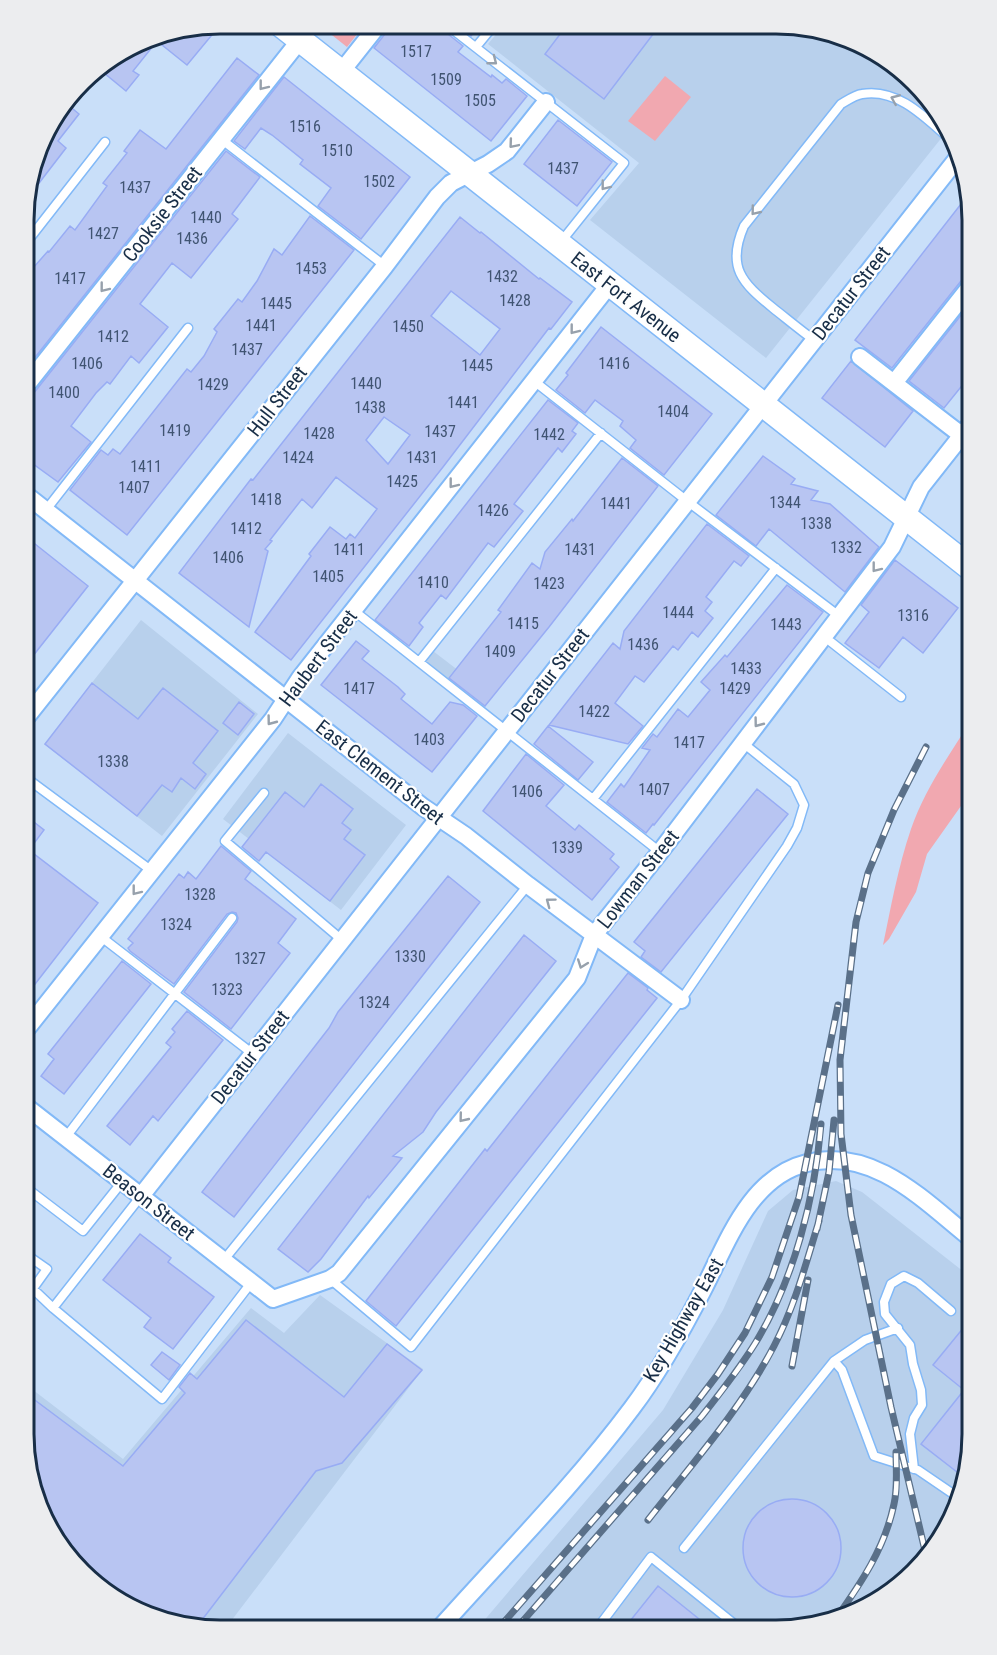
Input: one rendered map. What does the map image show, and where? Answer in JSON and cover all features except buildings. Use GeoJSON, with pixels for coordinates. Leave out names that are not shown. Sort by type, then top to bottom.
{"type":"FeatureCollection","features":[{"type":"Feature","properties":{"kind":"street","name":"East Fort Avenue"},"geometry":{"type":"LineString","coordinates":[[294,35],[962,561]]}},
{"type":"Feature","properties":{"kind":"street"},"geometry":{"type":"LineString","coordinates":[[341,72],[370,35]]}},
{"type":"Feature","properties":{"kind":"street","name":"Cooksie Street"},"geometry":{"type":"LineString","coordinates":[[35,374],[300,40]]}},
{"type":"Feature","properties":{"kind":"street","name":"Hull Street"},"geometry":{"type":"LineString","coordinates":[[35,706],[385,266],[437,197],[451,183],[468,172],[488,164],[507,151],[546,102]]}},
{"type":"Feature","properties":{"kind":"street","name":"Decatur Street"},"geometry":{"type":"LineString","coordinates":[[141,1196],[954,162]]}},
{"type":"Feature","properties":{"kind":"street","name":"Haubert Street"},"geometry":{"type":"LineString","coordinates":[[35,1018],[273,719],[300,678],[610,284]]}},
{"type":"Feature","properties":{"kind":"street"},"geometry":{"type":"LineString","coordinates":[[894,383],[962,297]]}},
{"type":"Feature","properties":{"kind":"street"},"geometry":{"type":"LineString","coordinates":[[860,357],[962,436]]}},
{"type":"Feature","properties":{"kind":"street","name":"Lowman Street"},"geometry":{"type":"LineString","coordinates":[[273,1299],[330,1279],[339,1273],[577,978],[594,935],[892,547],[921,487],[962,445]]}},
{"type":"Feature","properties":{"kind":"street","name":"East Clement Street"},"geometry":{"type":"LineString","coordinates":[[35,506],[135,581],[438,818],[466,836],[681,1000]]}},
{"type":"Feature","properties":{"kind":"street","name":"Beason Street"},"geometry":{"type":"LineString","coordinates":[[35,1113],[273,1299]]}},
{"type":"Feature","properties":{"kind":"street","name":"Key Highway East"},"geometry":{"type":"LineString","coordinates":[[447,1620],[581,1472],[633,1407],[677,1339],[738,1221],[760,1192],[780,1174],[806,1163],[818,1161],[860,1162],[894,1178],[962,1231]]}},
{"type":"Feature","properties":{"kind":"lane"},"geometry":{"type":"LineString","coordinates":[[460,35],[624,163],[559,244]]}},
{"type":"Feature","properties":{"kind":"lane"},"geometry":{"type":"LineString","coordinates":[[476,47],[486,35]]}},
{"type":"Feature","properties":{"kind":"lane"},"geometry":{"type":"LineString","coordinates":[[814,340],[750,289],[740,275],[736,243],[744,226],[841,104],[861,94],[881,93],[896,98],[907,104],[940,131]]}},
{"type":"Feature","properties":{"kind":"lane"},"geometry":{"type":"LineString","coordinates":[[221,139],[385,266]]}},
{"type":"Feature","properties":{"kind":"lane"},"geometry":{"type":"LineString","coordinates":[[35,231],[105,142]]}},
{"type":"Feature","properties":{"kind":"lane"},"geometry":{"type":"LineString","coordinates":[[35,503],[188,328]]}},
{"type":"Feature","properties":{"kind":"lane"},"geometry":{"type":"LineString","coordinates":[[534,381],[839,616]]}},
{"type":"Feature","properties":{"kind":"lane"},"geometry":{"type":"LineString","coordinates":[[419,662],[601,433]]}},
{"type":"Feature","properties":{"kind":"lane"},"geometry":{"type":"LineString","coordinates":[[592,799],[776,567]]}},
{"type":"Feature","properties":{"kind":"lane"},"geometry":{"type":"LineString","coordinates":[[353,610],[660,852]]}},
{"type":"Feature","properties":{"kind":"lane"},"geometry":{"type":"LineString","coordinates":[[831,642],[901,696]]}},
{"type":"Feature","properties":{"kind":"lane"},"geometry":{"type":"LineString","coordinates":[[330,1279],[411,1347],[681,1000],[787,846],[797,828],[804,806],[794,784],[743,743]]}},
{"type":"Feature","properties":{"kind":"lane"},"geometry":{"type":"LineString","coordinates":[[35,784],[152,871]]}},
{"type":"Feature","properties":{"kind":"lane"},"geometry":{"type":"LineString","coordinates":[[264,793],[225,841],[342,940]]}},
{"type":"Feature","properties":{"kind":"lane"},"geometry":{"type":"LineString","coordinates":[[223,1261],[528,885]]}},
{"type":"Feature","properties":{"kind":"lane"},"geometry":{"type":"LineString","coordinates":[[66,1137],[232,918]]}},
{"type":"Feature","properties":{"kind":"lane"},"geometry":{"type":"LineString","coordinates":[[100,936],[253,1054]]}},
{"type":"Feature","properties":{"kind":"lane"},"geometry":{"type":"LineString","coordinates":[[35,1194],[83,1231],[122,1182]]}},
{"type":"Feature","properties":{"kind":"lane"},"geometry":{"type":"LineString","coordinates":[[53,1308],[141,1196]]}},
{"type":"Feature","properties":{"kind":"lane"},"geometry":{"type":"LineString","coordinates":[[35,1261],[47,1269],[35,1286]]}},
{"type":"Feature","properties":{"kind":"lane"},"geometry":{"type":"LineString","coordinates":[[914,1469],[910,1434],[914,1418],[922,1405],[921,1390],[912,1364],[910,1345],[885,1314],[884,1302],[891,1284],[904,1276],[918,1282],[951,1311]]}},
{"type":"Feature","properties":{"kind":"lane"},"geometry":{"type":"LineString","coordinates":[[35,1291],[162,1400],[251,1282]]}},
{"type":"Feature","properties":{"kind":"lane"},"geometry":{"type":"LineString","coordinates":[[684,1548],[834,1360],[864,1340],[898,1328]]}},
{"type":"Feature","properties":{"kind":"lane"},"geometry":{"type":"LineString","coordinates":[[834,1360],[842,1370],[874,1456],[914,1469],[953,1494]]}},
{"type":"Feature","properties":{"kind":"lane"},"geometry":{"type":"LineString","coordinates":[[604,1620],[651,1557],[729,1620]]}},
{"type":"Feature","properties":{"kind":"shaded area"},"geometry":{"type":"Polygon","coordinates":[[[332,35],[356,35],[347,47],[332,35]]]}},
{"type":"Feature","properties":{"kind":"shaded area"},"geometry":{"type":"Polygon","coordinates":[[[496,35],[801,36],[848,49],[870,59],[890,73],[924,107],[942,137],[766,358],[590,220],[639,163],[488,44],[496,35]]]}},
{"type":"Feature","properties":{"kind":"shaded area"},"geometry":{"type":"Polygon","coordinates":[[[665,76],[691,97],[655,141],[628,121],[665,76]]]}},
{"type":"Feature","properties":{"kind":"shaded area"},"geometry":{"type":"Polygon","coordinates":[[[141,620],[258,714],[162,836],[44,744],[141,620]]]}},
{"type":"Feature","properties":{"kind":"shaded area"},"geometry":{"type":"Polygon","coordinates":[[[433,651],[493,697],[484,708],[425,661],[433,651]]]}},
{"type":"Feature","properties":{"kind":"shaded area"},"geometry":{"type":"Polygon","coordinates":[[[288,733],[406,825],[341,910],[223,819],[288,733]]]}},
{"type":"Feature","properties":{"kind":"shaded area"},"geometry":{"type":"Polygon","coordinates":[[[962,734],[962,805],[927,854],[916,892],[889,939],[883,945],[902,858],[911,829],[939,771],[962,734]]]}},
{"type":"Feature","properties":{"kind":"shaded area"},"geometry":{"type":"Polygon","coordinates":[[[836,1181],[862,1192],[962,1270],[962,1447],[953,1495],[931,1538],[899,1574],[870,1596],[813,1617],[789,1620],[484,1620],[663,1410],[723,1310],[768,1211],[793,1190],[836,1181]]]}},
{"type":"Feature","properties":{"kind":"shaded area"},"geometry":{"type":"Polygon","coordinates":[[[320,1295],[423,1369],[232,1620],[196,1619],[172,1614],[127,1596],[89,1566],[73,1548],[59,1528],[44,1495],[35,1447],[35,1391],[123,1459],[251,1308],[284,1333],[320,1295]]]}},
{"type":"Feature","properties":{"kind":"railway"},"geometry":{"type":"LineString","coordinates":[[924,1547],[891,1407],[851,1215],[841,1134],[840,1060],[856,922],[868,873],[894,810],[926,747]]}},
{"type":"Feature","properties":{"kind":"railway"},"geometry":{"type":"LineString","coordinates":[[506,1620],[692,1408],[745,1333],[772,1277],[799,1197],[838,1005]]}},
{"type":"Feature","properties":{"kind":"railway"},"geometry":{"type":"LineString","coordinates":[[817,1229],[829,1172],[834,1120]]}},
{"type":"Feature","properties":{"kind":"railway"},"geometry":{"type":"LineString","coordinates":[[524,1620],[702,1416],[756,1342],[792,1265],[814,1180],[821,1124]]}},
{"type":"Feature","properties":{"kind":"railway"},"geometry":{"type":"LineString","coordinates":[[648,1520],[715,1436],[761,1369],[788,1316],[819,1221]]}},
{"type":"Feature","properties":{"kind":"railway"},"geometry":{"type":"LineString","coordinates":[[792,1366],[808,1280]]}},
{"type":"Feature","properties":{"kind":"railway"},"geometry":{"type":"LineString","coordinates":[[843,1608],[863,1579],[885,1535],[895,1498],[896,1452]]}}]}
